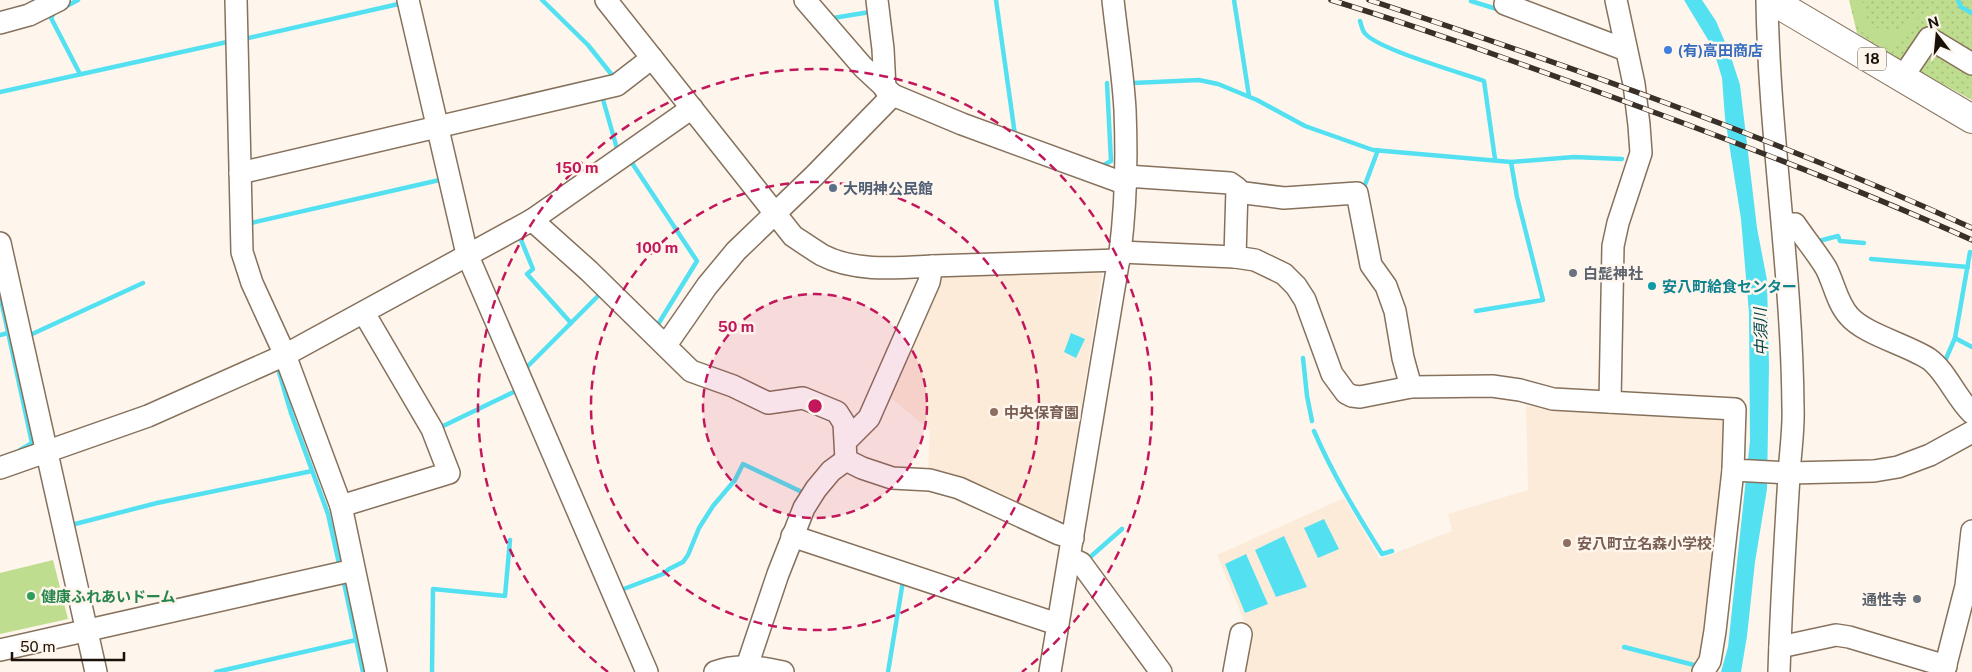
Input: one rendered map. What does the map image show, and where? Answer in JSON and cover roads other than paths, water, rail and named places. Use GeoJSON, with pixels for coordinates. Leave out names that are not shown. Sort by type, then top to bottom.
{"type":"FeatureCollection","features":[{"type":"Feature","properties":{"kind":"main road","name":"18"},"geometry":{"type":"LineString","coordinates":[[1769,0],[1972,119]]}},
{"type":"Feature","properties":{"kind":"street"},"geometry":{"type":"LineString","coordinates":[[0,23],[37,5],[59,0]]}},
{"type":"Feature","properties":{"kind":"street"},"geometry":{"type":"LineString","coordinates":[[236,0],[242,252],[252,283],[285,355],[341,506],[376,672]]}},
{"type":"Feature","properties":{"kind":"street"},"geometry":{"type":"LineString","coordinates":[[408,0],[467,254],[647,672]]}},
{"type":"Feature","properties":{"kind":"street"},"geometry":{"type":"LineString","coordinates":[[606,0],[793,236],[823,256],[855,266],[885,269],[1119,256],[1235,257],[1255,260],[1284,274],[1296,286],[1305,300],[1332,374],[1346,392],[1352,396],[1360,397],[1411,387],[1492,386],[1520,390],[1553,399],[1735,409],[1737,470],[1716,631],[1710,661],[1703,672]]}},
{"type":"Feature","properties":{"kind":"street"},"geometry":{"type":"LineString","coordinates":[[804,0],[863,67],[889,92],[962,124],[1126,180],[1230,183],[1237,188],[1235,257]]}},
{"type":"Feature","properties":{"kind":"street"},"geometry":{"type":"LineString","coordinates":[[666,345],[707,286],[736,251],[815,175],[889,92],[877,0]]}},
{"type":"Feature","properties":{"kind":"street"},"geometry":{"type":"LineString","coordinates":[[1050,672],[1119,256],[1126,180],[1125,109],[1113,0]]}},
{"type":"Feature","properties":{"kind":"street"},"geometry":{"type":"LineString","coordinates":[[1610,402],[1613,246],[1641,152],[1640,125],[1634,84],[1616,0]]}},
{"type":"Feature","properties":{"kind":"street"},"geometry":{"type":"LineString","coordinates":[[1769,0],[1768,32],[1777,173],[1783,224],[1789,311],[1793,409],[1782,472],[1779,672]]}},
{"type":"Feature","properties":{"kind":"street"},"geometry":{"type":"LineString","coordinates":[[1505,4],[1626,50]]}},
{"type":"Feature","properties":{"kind":"street"},"geometry":{"type":"LineString","coordinates":[[1902,78],[1929,38],[1972,64]]}},
{"type":"Feature","properties":{"kind":"street"},"geometry":{"type":"LineString","coordinates":[[240,173],[617,85],[652,58]]}},
{"type":"Feature","properties":{"kind":"street"},"geometry":{"type":"LineString","coordinates":[[0,468],[148,416],[285,355],[532,220],[692,108]]}},
{"type":"Feature","properties":{"kind":"street"},"geometry":{"type":"LineString","coordinates":[[1237,192],[1284,198],[1357,193],[1372,266],[1386,286],[1394,311],[1411,387]]}},
{"type":"Feature","properties":{"kind":"street"},"geometry":{"type":"LineString","coordinates":[[532,220],[692,371],[733,386],[768,403],[803,398],[837,412],[844,423],[846,451],[862,468],[892,478],[930,480],[959,488],[1059,534],[1161,672]]}},
{"type":"Feature","properties":{"kind":"street"},"geometry":{"type":"LineString","coordinates":[[1783,224],[1795,224],[1826,269],[1849,316],[1862,327],[1893,340],[1930,360],[1972,413]]}},
{"type":"Feature","properties":{"kind":"street"},"geometry":{"type":"LineString","coordinates":[[0,243],[96,672]]}},
{"type":"Feature","properties":{"kind":"street"},"geometry":{"type":"LineString","coordinates":[[747,666],[792,536],[804,508],[869,418],[929,282],[932,266]]}},
{"type":"Feature","properties":{"kind":"street"},"geometry":{"type":"LineString","coordinates":[[341,506],[449,473],[432,429],[364,313]]}},
{"type":"Feature","properties":{"kind":"street"},"geometry":{"type":"LineString","coordinates":[[1737,470],[1782,472],[1874,471],[1898,467],[1930,455],[1972,432]]}},
{"type":"Feature","properties":{"kind":"street"},"geometry":{"type":"LineString","coordinates":[[1780,647],[1836,635],[1849,636],[1945,669],[1966,586],[1972,531]]}},
{"type":"Feature","properties":{"kind":"street"},"geometry":{"type":"LineString","coordinates":[[792,536],[1057,624]]}},
{"type":"Feature","properties":{"kind":"street"},"geometry":{"type":"LineString","coordinates":[[0,650],[354,570]]}},
{"type":"Feature","properties":{"kind":"street"},"geometry":{"type":"LineString","coordinates":[[1234,672],[1241,634]]}},
{"type":"Feature","properties":{"kind":"street"},"geometry":{"type":"LineString","coordinates":[[715,672],[747,666],[783,672]]}},
{"type":"Feature","properties":{"kind":"water","name":"中須川"},"geometry":{"type":"Polygon","coordinates":[[[1684,0],[1702,0],[1716,21],[1730,54],[1740,85],[1757,228],[1767,280],[1769,366],[1767,489],[1755,562],[1741,672],[1721,672],[1728,647],[1750,441],[1749,313],[1741,219],[1725,118],[1722,78],[1713,48],[1684,0]]]}},
{"type":"Feature","properties":{"kind":"water"},"geometry":{"type":"Polygon","coordinates":[[[1071,333],[1085,339],[1076,358],[1064,352],[1071,333]]]}},
{"type":"Feature","properties":{"kind":"water"},"geometry":{"type":"Polygon","coordinates":[[[1324,519],[1339,549],[1318,558],[1304,528],[1324,519]]]}},
{"type":"Feature","properties":{"kind":"water"},"geometry":{"type":"Polygon","coordinates":[[[1284,536],[1307,587],[1276,597],[1255,550],[1284,536]]]}},
{"type":"Feature","properties":{"kind":"water"},"geometry":{"type":"Polygon","coordinates":[[[1246,554],[1268,604],[1245,613],[1225,564],[1246,554]]]}},
{"type":"Feature","properties":{"kind":"waterway"},"geometry":{"type":"LineString","coordinates":[[63,8],[78,0]]}},
{"type":"Feature","properties":{"kind":"waterway"},"geometry":{"type":"LineString","coordinates":[[542,0],[588,45],[616,80]]}},
{"type":"Feature","properties":{"kind":"waterway"},"geometry":{"type":"LineString","coordinates":[[996,0],[1015,135]]}},
{"type":"Feature","properties":{"kind":"waterway"},"geometry":{"type":"LineString","coordinates":[[1234,0],[1249,96]]}},
{"type":"Feature","properties":{"kind":"waterway"},"geometry":{"type":"LineString","coordinates":[[1958,0],[1961,7],[1972,13]]}},
{"type":"Feature","properties":{"kind":"waterway"},"geometry":{"type":"LineString","coordinates":[[1471,1],[1500,10]]}},
{"type":"Feature","properties":{"kind":"waterway"},"geometry":{"type":"LineString","coordinates":[[244,39],[403,3]]}},
{"type":"Feature","properties":{"kind":"waterway"},"geometry":{"type":"LineString","coordinates":[[830,15],[833,18],[870,12]]}},
{"type":"Feature","properties":{"kind":"waterway"},"geometry":{"type":"LineString","coordinates":[[54,13],[51,18],[80,74]]}},
{"type":"Feature","properties":{"kind":"waterway"},"geometry":{"type":"LineString","coordinates":[[1360,21],[1364,32],[1383,45],[1419,60],[1484,81],[1495,159]]}},
{"type":"Feature","properties":{"kind":"waterway"},"geometry":{"type":"LineString","coordinates":[[0,92],[227,42]]}},
{"type":"Feature","properties":{"kind":"waterway"},"geometry":{"type":"LineString","coordinates":[[1133,83],[1199,80],[1218,84],[1257,100],[1305,126],[1373,150],[1511,162],[1574,157],[1622,159]]}},
{"type":"Feature","properties":{"kind":"waterway"},"geometry":{"type":"LineString","coordinates":[[1100,165],[1102,166],[1111,161],[1107,83]]}},
{"type":"Feature","properties":{"kind":"waterway"},"geometry":{"type":"LineString","coordinates":[[602,96],[618,152]]}},
{"type":"Feature","properties":{"kind":"waterway"},"geometry":{"type":"LineString","coordinates":[[1363,190],[1378,150]]}},
{"type":"Feature","properties":{"kind":"waterway"},"geometry":{"type":"LineString","coordinates":[[630,160],[697,261],[657,326],[655,324]]}},
{"type":"Feature","properties":{"kind":"waterway"},"geometry":{"type":"LineString","coordinates":[[1476,311],[1543,300],[1517,197],[1511,162]]}},
{"type":"Feature","properties":{"kind":"waterway"},"geometry":{"type":"LineString","coordinates":[[251,223],[444,179]]}},
{"type":"Feature","properties":{"kind":"waterway"},"geometry":{"type":"LineString","coordinates":[[517,235],[519,235],[533,269],[527,274],[571,323],[524,370]]}},
{"type":"Feature","properties":{"kind":"waterway"},"geometry":{"type":"LineString","coordinates":[[1815,242],[1838,236],[1840,241],[1864,243]]}},
{"type":"Feature","properties":{"kind":"waterway"},"geometry":{"type":"LineString","coordinates":[[1945,361],[1955,338],[1970,252]]}},
{"type":"Feature","properties":{"kind":"waterway"},"geometry":{"type":"LineString","coordinates":[[1871,259],[1968,267]]}},
{"type":"Feature","properties":{"kind":"waterway"},"geometry":{"type":"LineString","coordinates":[[30,335],[143,283]]}},
{"type":"Feature","properties":{"kind":"waterway"},"geometry":{"type":"LineString","coordinates":[[571,323],[600,294]]}},
{"type":"Feature","properties":{"kind":"waterway"},"geometry":{"type":"LineString","coordinates":[[0,295],[32,443],[20,450]]}},
{"type":"Feature","properties":{"kind":"waterway"},"geometry":{"type":"LineString","coordinates":[[0,335],[8,333]]}},
{"type":"Feature","properties":{"kind":"waterway"},"geometry":{"type":"LineString","coordinates":[[1955,338],[1972,347]]}},
{"type":"Feature","properties":{"kind":"waterway"},"geometry":{"type":"LineString","coordinates":[[1303,358],[1312,421]]}},
{"type":"Feature","properties":{"kind":"waterway"},"geometry":{"type":"LineString","coordinates":[[277,365],[291,413],[328,514],[340,568]]}},
{"type":"Feature","properties":{"kind":"waterway"},"geometry":{"type":"LineString","coordinates":[[439,428],[518,390]]}},
{"type":"Feature","properties":{"kind":"waterway"},"geometry":{"type":"LineString","coordinates":[[1314,431],[1337,479],[1382,554],[1392,551]]}},
{"type":"Feature","properties":{"kind":"waterway"},"geometry":{"type":"LineString","coordinates":[[621,590],[663,574],[683,562],[688,555],[699,528],[713,506],[735,480],[743,464],[804,493]]}},
{"type":"Feature","properties":{"kind":"waterway"},"geometry":{"type":"LineString","coordinates":[[75,524],[157,503],[312,471]]}},
{"type":"Feature","properties":{"kind":"waterway"},"geometry":{"type":"LineString","coordinates":[[1088,559],[1122,529]]}},
{"type":"Feature","properties":{"kind":"waterway"},"geometry":{"type":"LineString","coordinates":[[432,672],[433,589],[505,596],[510,540]]}},
{"type":"Feature","properties":{"kind":"waterway"},"geometry":{"type":"LineString","coordinates":[[343,578],[363,672]]}},
{"type":"Feature","properties":{"kind":"waterway"},"geometry":{"type":"LineString","coordinates":[[888,672],[903,581]]}},
{"type":"Feature","properties":{"kind":"waterway"},"geometry":{"type":"LineString","coordinates":[[216,672],[356,640]]}},
{"type":"Feature","properties":{"kind":"waterway"},"geometry":{"type":"LineString","coordinates":[[1624,647],[1698,666]]}},
{"type":"Feature","properties":{"kind":"railway"},"geometry":{"type":"LineString","coordinates":[[1331,0],[1457,41],[1680,122],[1778,159],[1972,240]]}},
{"type":"Feature","properties":{"kind":"railway"},"geometry":{"type":"LineString","coordinates":[[1369,0],[1522,51],[1749,134],[1898,195],[1972,228]]}},
{"type":"Feature","properties":{"kind":"place","name":"(有)高田商店"},"geometry":{"type":"Point","coordinates":[1668,50]}},
{"type":"Feature","properties":{"kind":"place","name":"大明神公民館"},"geometry":{"type":"Point","coordinates":[833,188]}},
{"type":"Feature","properties":{"kind":"place","name":"白髭神社"},"geometry":{"type":"Point","coordinates":[1573,273]}},
{"type":"Feature","properties":{"kind":"place","name":"安八町給食センター"},"geometry":{"type":"Point","coordinates":[1652,286]}},
{"type":"Feature","properties":{"kind":"place","name":"中央保育園"},"geometry":{"type":"Point","coordinates":[994,412]}},
{"type":"Feature","properties":{"kind":"place","name":"安八町立名森小学校"},"geometry":{"type":"Point","coordinates":[1567,543]}},
{"type":"Feature","properties":{"kind":"place","name":"健康ふれあいドーム"},"geometry":{"type":"Point","coordinates":[31,596]}},
{"type":"Feature","properties":{"kind":"place","name":"通性寺"},"geometry":{"type":"Point","coordinates":[1917,599]}}]}
